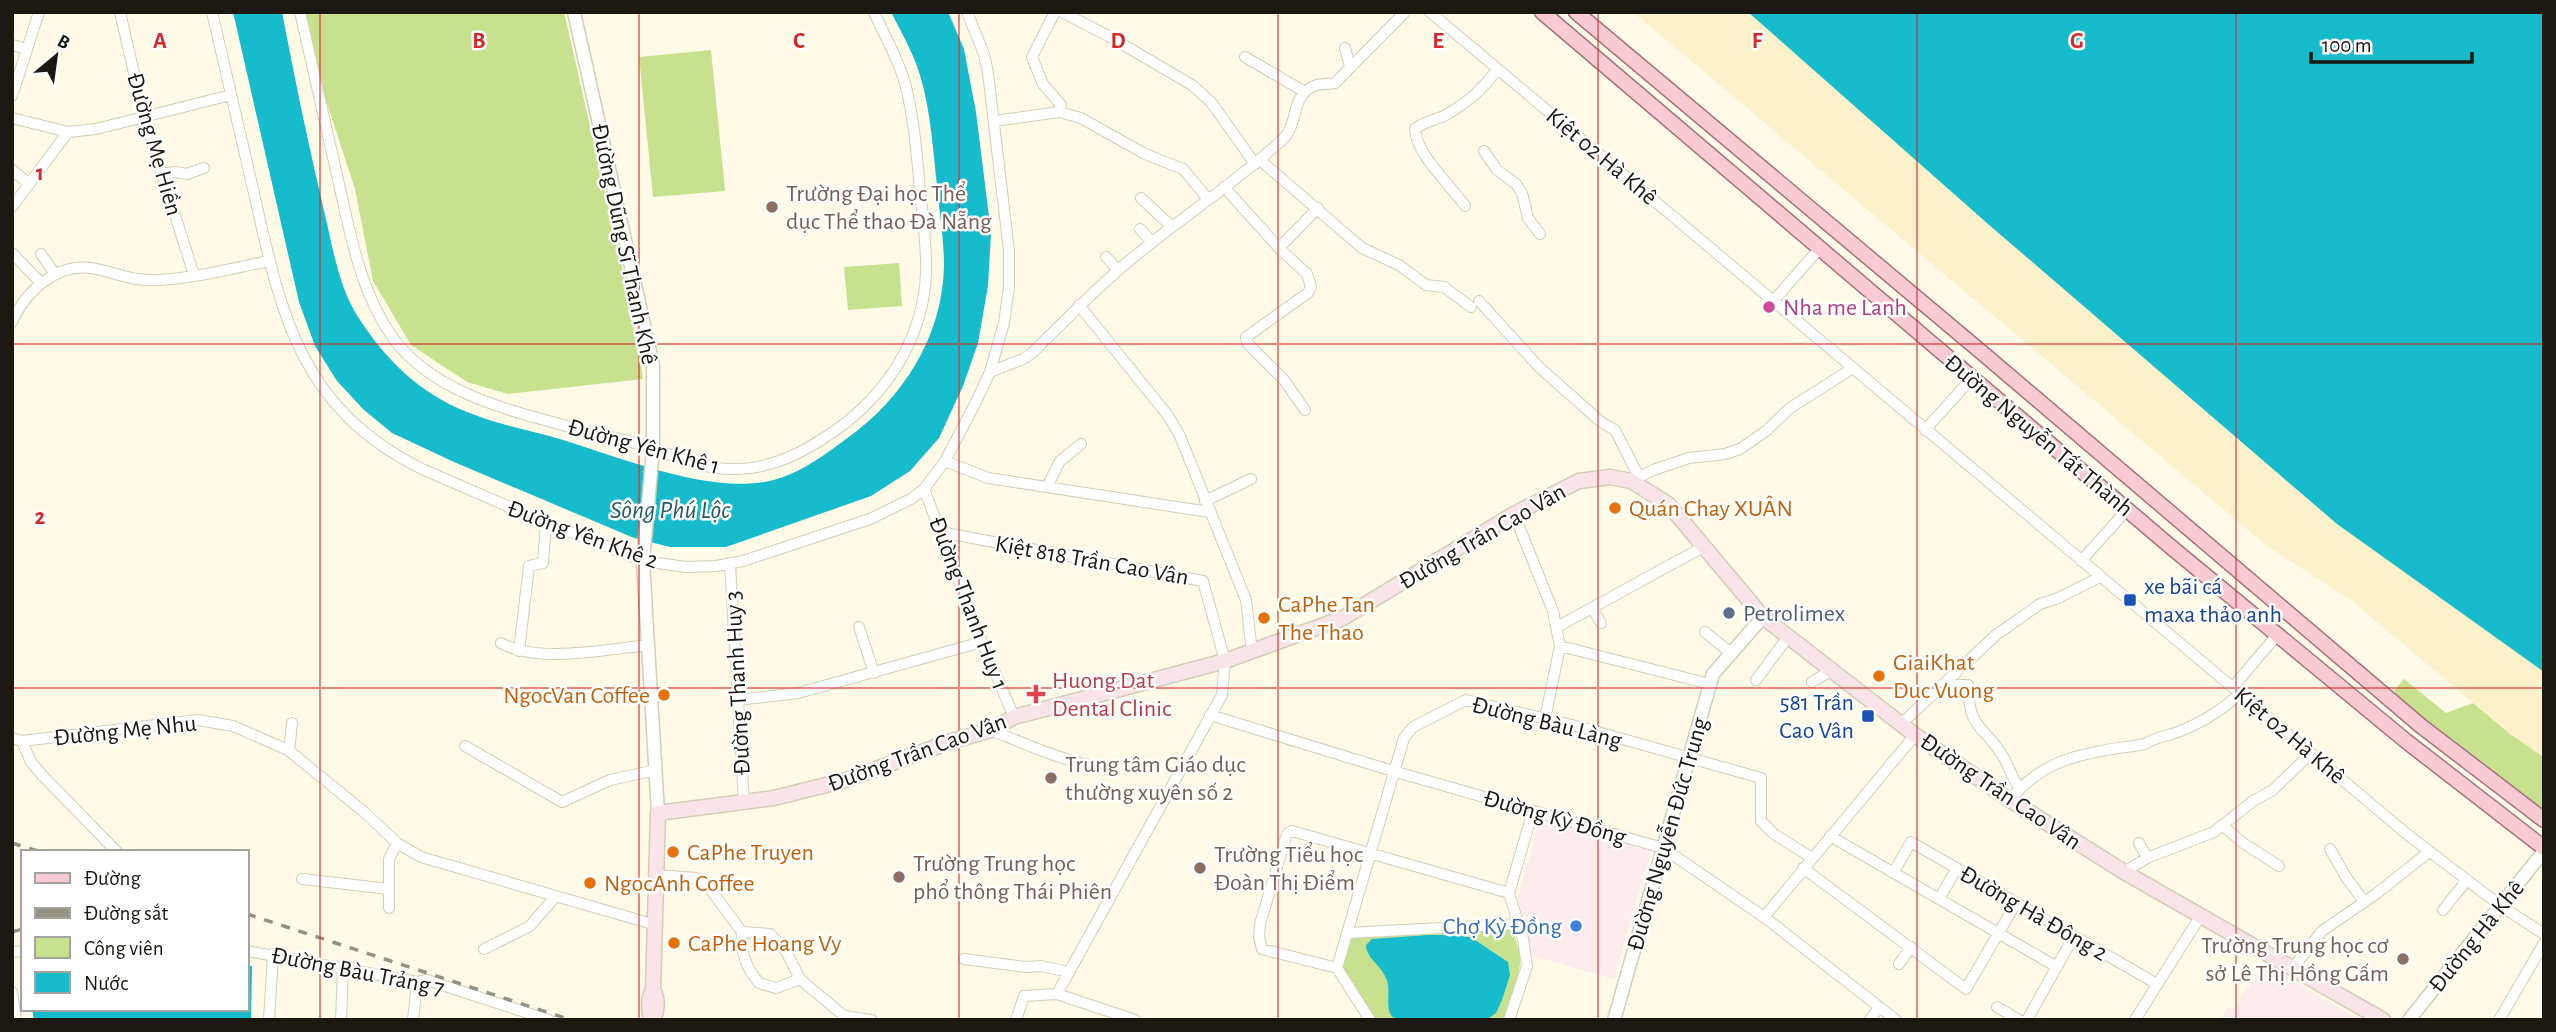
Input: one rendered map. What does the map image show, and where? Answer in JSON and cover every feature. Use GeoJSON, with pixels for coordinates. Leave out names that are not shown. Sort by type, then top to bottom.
{"type":"FeatureCollection","features":[{"type":"Feature","properties":{"kind":"main road","name":"Đường Nguyễn Tất Thành"},"geometry":{"type":"LineString","coordinates":[[1542,12],[2185,559],[2406,741],[2544,850]]}},
{"type":"Feature","properties":{"kind":"main road","name":"Đường Nguyễn Tất Thành"},"geometry":{"type":"LineString","coordinates":[[1576,12],[2421,726],[2544,820]]}},
{"type":"Feature","properties":{"kind":"main road"},"geometry":{"type":"LineString","coordinates":[[1711,157],[1727,138]]}},
{"type":"Feature","properties":{"kind":"main road"},"geometry":{"type":"LineString","coordinates":[[1920,333],[1936,314]]}},
{"type":"Feature","properties":{"kind":"main road","name":"Đường Trần Cao Vân"},"geometry":{"type":"LineString","coordinates":[[658,813],[774,798],[846,780],[952,741],[991,730],[1014,717],[1225,662],[1343,618],[1514,514],[1579,481],[1610,477],[1635,479],[1668,504],[1763,617],[1901,724],[2010,800],[2124,872],[2383,1020]]}},
{"type":"Feature","properties":{"kind":"main road"},"geometry":{"type":"LineString","coordinates":[[2185,559],[2201,539]]}},
{"type":"Feature","properties":{"kind":"main road"},"geometry":{"type":"LineString","coordinates":[[652,1020],[650,995],[653,990],[656,925],[658,813]]}},
{"type":"Feature","properties":{"kind":"street"},"geometry":{"type":"LineString","coordinates":[[12,96],[39,12]]}},
{"type":"Feature","properties":{"kind":"street","name":"Đường Mẹ Hiền"},"geometry":{"type":"LineString","coordinates":[[120,12],[144,117],[194,275]]}},
{"type":"Feature","properties":{"kind":"street","name":"Đường Yên Khê 2"},"geometry":{"type":"LineString","coordinates":[[212,12],[285,315],[298,348],[328,396],[360,428],[407,461],[546,523],[643,561],[686,567],[730,564],[870,519],[903,504],[924,489],[945,461],[990,372],[1004,323],[1009,278],[1008,238],[995,121],[984,54],[967,12]]}},
{"type":"Feature","properties":{"kind":"street","name":"Đường Yên Khê 1"},"geometry":{"type":"LineString","coordinates":[[300,12],[356,259],[375,309],[396,341],[421,365],[477,400],[714,468],[751,468],[779,462],[814,446],[861,409],[887,380],[905,353],[916,323],[926,275],[925,233],[915,129],[904,80],[873,12]]}},
{"type":"Feature","properties":{"kind":"street","name":"Đường Dũng Sĩ Thanh Khê"},"geometry":{"type":"LineString","coordinates":[[574,12],[653,365],[653,449],[643,561],[658,813]]}},
{"type":"Feature","properties":{"kind":"street"},"geometry":{"type":"LineString","coordinates":[[1055,12],[1032,57],[1043,84],[1061,105],[1059,112]]}},
{"type":"Feature","properties":{"kind":"street"},"geometry":{"type":"LineString","coordinates":[[1062,12],[1192,85],[1211,102],[1258,162],[1318,208],[1362,248],[1399,265],[1426,285],[1444,287],[1475,304],[1539,367],[1601,422],[1615,429],[1635,479],[1689,458],[1725,454],[1740,449],[1760,436],[1790,408],[1853,368]]}},
{"type":"Feature","properties":{"kind":"street"},"geometry":{"type":"LineString","coordinates":[[990,372],[1032,353],[1118,270],[1258,162],[1286,135],[1294,108],[1305,92],[1319,84],[1335,83],[1405,12]]}},
{"type":"Feature","properties":{"kind":"street","name":"Kiệt 02 Hà Khê"},"geometry":{"type":"LineString","coordinates":[[1430,12],[2429,852],[2501,906],[2544,934]]}},
{"type":"Feature","properties":{"kind":"street"},"geometry":{"type":"LineString","coordinates":[[12,45],[27,49]]}},
{"type":"Feature","properties":{"kind":"street"},"geometry":{"type":"LineString","coordinates":[[1345,48],[1350,68]]}},
{"type":"Feature","properties":{"kind":"street"},"geometry":{"type":"LineString","coordinates":[[1245,57],[1305,92]]}},
{"type":"Feature","properties":{"kind":"street"},"geometry":{"type":"LineString","coordinates":[[1465,206],[1437,173],[1415,135],[1415,129],[1476,96],[1498,69]]}},
{"type":"Feature","properties":{"kind":"street"},"geometry":{"type":"LineString","coordinates":[[12,118],[68,132],[96,129],[231,95]]}},
{"type":"Feature","properties":{"kind":"street"},"geometry":{"type":"LineString","coordinates":[[995,121],[1059,112],[1091,123],[1145,154],[1183,169],[1208,199]]}},
{"type":"Feature","properties":{"kind":"street"},"geometry":{"type":"LineString","coordinates":[[12,207],[68,132]]}},
{"type":"Feature","properties":{"kind":"street"},"geometry":{"type":"LineString","coordinates":[[1484,150],[1497,170],[1516,184],[1522,193],[1528,218],[1540,234]]}},
{"type":"Feature","properties":{"kind":"street"},"geometry":{"type":"LineString","coordinates":[[162,174],[187,174],[204,168]]}},
{"type":"Feature","properties":{"kind":"street"},"geometry":{"type":"LineString","coordinates":[[12,170],[28,183]]}},
{"type":"Feature","properties":{"kind":"street"},"geometry":{"type":"LineString","coordinates":[[1224,187],[1279,248],[1307,274],[1311,287],[1308,293],[1246,337],[1247,343],[1284,380],[1305,410]]}},
{"type":"Feature","properties":{"kind":"street"},"geometry":{"type":"LineString","coordinates":[[1141,198],[1172,227]]}},
{"type":"Feature","properties":{"kind":"street"},"geometry":{"type":"LineString","coordinates":[[1279,248],[1318,208]]}},
{"type":"Feature","properties":{"kind":"street"},"geometry":{"type":"LineString","coordinates":[[1139,229],[1152,242]]}},
{"type":"Feature","properties":{"kind":"street"},"geometry":{"type":"LineString","coordinates":[[1774,300],[1819,248]]}},
{"type":"Feature","properties":{"kind":"street"},"geometry":{"type":"LineString","coordinates":[[12,253],[41,283]]}},
{"type":"Feature","properties":{"kind":"street"},"geometry":{"type":"LineString","coordinates":[[41,254],[55,274]]}},
{"type":"Feature","properties":{"kind":"street"},"geometry":{"type":"LineString","coordinates":[[1106,257],[1118,270]]}},
{"type":"Feature","properties":{"kind":"street"},"geometry":{"type":"LineString","coordinates":[[12,322],[29,295],[41,283],[61,271],[88,267],[144,281],[270,261]]}},
{"type":"Feature","properties":{"kind":"street"},"geometry":{"type":"LineString","coordinates":[[1079,305],[1169,417],[1192,462],[1209,512],[1246,600],[1252,652]]}},
{"type":"Feature","properties":{"kind":"street"},"geometry":{"type":"LineString","coordinates":[[1925,430],[1972,378]]}},
{"type":"Feature","properties":{"kind":"street"},"geometry":{"type":"LineString","coordinates":[[1047,487],[1060,461],[1081,444]]}},
{"type":"Feature","properties":{"kind":"street"},"geometry":{"type":"LineString","coordinates":[[945,461],[988,478],[1209,512]]}},
{"type":"Feature","properties":{"kind":"street"},"geometry":{"type":"LineString","coordinates":[[1205,501],[1251,479]]}},
{"type":"Feature","properties":{"kind":"street","name":"Đường Thanh Huy 1"},"geometry":{"type":"LineString","coordinates":[[924,489],[982,642],[1014,717]]}},
{"type":"Feature","properties":{"kind":"street"},"geometry":{"type":"LineString","coordinates":[[2081,561],[2127,510]]}},
{"type":"Feature","properties":{"kind":"street"},"geometry":{"type":"LineString","coordinates":[[1514,514],[1553,611],[1560,646],[1545,719]]}},
{"type":"Feature","properties":{"kind":"street"},"geometry":{"type":"LineString","coordinates":[[519,651],[529,566],[543,563],[546,523]]}},
{"type":"Feature","properties":{"kind":"street","name":"Kiệt 818 Trần Cao Vân"},"geometry":{"type":"LineString","coordinates":[[940,532],[1203,580],[1225,662]]}},
{"type":"Feature","properties":{"kind":"street"},"geometry":{"type":"LineString","coordinates":[[1557,627],[1703,547]]}},
{"type":"Feature","properties":{"kind":"street","name":"Đường Thanh Huy 3"},"geometry":{"type":"LineString","coordinates":[[730,564],[744,802]]}},
{"type":"Feature","properties":{"kind":"street"},"geometry":{"type":"LineString","coordinates":[[1901,724],[1996,635],[2040,604],[2100,577]]}},
{"type":"Feature","properties":{"kind":"street"},"geometry":{"type":"LineString","coordinates":[[1592,608],[1601,623]]}},
{"type":"Feature","properties":{"kind":"street","name":"Đường Nguyễn Đức Trung"},"geometry":{"type":"LineString","coordinates":[[1614,1020],[1713,674],[1763,617]]}},
{"type":"Feature","properties":{"kind":"street"},"geometry":{"type":"LineString","coordinates":[[859,627],[874,673]]}},
{"type":"Feature","properties":{"kind":"street"},"geometry":{"type":"LineString","coordinates":[[1705,632],[1731,654]]}},
{"type":"Feature","properties":{"kind":"street"},"geometry":{"type":"LineString","coordinates":[[2010,800],[2037,774],[2069,757],[2145,744],[2154,738],[2181,731],[2225,707],[2277,635]]}},
{"type":"Feature","properties":{"kind":"street"},"geometry":{"type":"LineString","coordinates":[[1756,680],[1788,637]]}},
{"type":"Feature","properties":{"kind":"street"},"geometry":{"type":"LineString","coordinates":[[738,699],[798,693],[982,642]]}},
{"type":"Feature","properties":{"kind":"street"},"geometry":{"type":"LineString","coordinates":[[501,643],[519,651],[542,655],[649,645]]}},
{"type":"Feature","properties":{"kind":"street"},"geometry":{"type":"LineString","coordinates":[[1560,646],[1710,684]]}},
{"type":"Feature","properties":{"kind":"street"},"geometry":{"type":"LineString","coordinates":[[1058,994],[1222,695],[1225,662]]}},
{"type":"Feature","properties":{"kind":"street"},"geometry":{"type":"LineString","coordinates":[[1812,682],[1832,670]]}},
{"type":"Feature","properties":{"kind":"street"},"geometry":{"type":"LineString","coordinates":[[1943,684],[1968,685],[1971,715],[2006,760],[2014,781],[2020,788]]}},
{"type":"Feature","properties":{"kind":"street","name":"Đường Bàu Làng"},"geometry":{"type":"LineString","coordinates":[[1337,968],[1407,731],[1459,702],[1474,700],[1761,778],[1760,821],[1774,834],[1812,858]]}},
{"type":"Feature","properties":{"kind":"street","name":"Đường Kỳ Đồng"},"geometry":{"type":"LineString","coordinates":[[1210,715],[1393,771],[1663,848],[1764,917],[1896,1020]]}},
{"type":"Feature","properties":{"kind":"street","name":"Đường Mẹ Nhu"},"geometry":{"type":"LineString","coordinates":[[115,850],[42,775],[17,739],[198,720],[233,726],[289,751],[363,811],[397,843],[421,857],[656,925]]}},
{"type":"Feature","properties":{"kind":"street"},"geometry":{"type":"LineString","coordinates":[[289,751],[292,723]]}},
{"type":"Feature","properties":{"kind":"street"},"geometry":{"type":"LineString","coordinates":[[991,730],[1061,758],[1108,769]]}},
{"type":"Feature","properties":{"kind":"street"},"geometry":{"type":"LineString","coordinates":[[1764,917],[1915,734]]}},
{"type":"Feature","properties":{"kind":"street"},"geometry":{"type":"LineString","coordinates":[[465,746],[562,802],[610,780],[656,770]]}},
{"type":"Feature","properties":{"kind":"street"},"geometry":{"type":"LineString","coordinates":[[2124,872],[2147,858],[2214,832],[2253,801],[2273,790],[2311,753]]}},
{"type":"Feature","properties":{"kind":"street"},"geometry":{"type":"LineString","coordinates":[[1510,1020],[1527,966],[1523,939],[1509,893],[1533,811]]}},
{"type":"Feature","properties":{"kind":"street"},"geometry":{"type":"LineString","coordinates":[[2222,825],[2243,843],[2279,866]]}},
{"type":"Feature","properties":{"kind":"street"},"geometry":{"type":"LineString","coordinates":[[1370,1020],[1337,968],[1262,949],[1260,925],[1287,834],[1292,831],[1509,893]]}},
{"type":"Feature","properties":{"kind":"street"},"geometry":{"type":"LineString","coordinates":[[1830,836],[2057,967]]}},
{"type":"Feature","properties":{"kind":"street","name":"Đường Hà Đông 2"},"geometry":{"type":"LineString","coordinates":[[1893,873],[1911,842],[2157,984]]}},
{"type":"Feature","properties":{"kind":"street"},"geometry":{"type":"LineString","coordinates":[[389,908],[389,859],[397,843]]}},
{"type":"Feature","properties":{"kind":"street"},"geometry":{"type":"LineString","coordinates":[[2139,843],[2147,858]]}},
{"type":"Feature","properties":{"kind":"street"},"geometry":{"type":"LineString","coordinates":[[2330,849],[2364,902]]}},
{"type":"Feature","properties":{"kind":"street","name":"Đường Hà Khê"},"geometry":{"type":"LineString","coordinates":[[2409,1020],[2544,850]]}},
{"type":"Feature","properties":{"kind":"street"},"geometry":{"type":"LineString","coordinates":[[2293,968],[2322,931],[2429,852]]}},
{"type":"Feature","properties":{"kind":"street"},"geometry":{"type":"LineString","coordinates":[[1803,868],[1965,989],[2016,903]]}},
{"type":"Feature","properties":{"kind":"street"},"geometry":{"type":"LineString","coordinates":[[1939,899],[1957,868]]}},
{"type":"Feature","properties":{"kind":"street"},"geometry":{"type":"LineString","coordinates":[[657,875],[696,877],[705,882],[742,932],[742,949],[746,964],[759,983],[776,988],[800,979]]}},
{"type":"Feature","properties":{"kind":"street"},"geometry":{"type":"LineString","coordinates":[[302,879],[389,889]]}},
{"type":"Feature","properties":{"kind":"street"},"geometry":{"type":"LineString","coordinates":[[2444,910],[2467,880]]}},
{"type":"Feature","properties":{"kind":"street"},"geometry":{"type":"LineString","coordinates":[[484,949],[530,926],[555,897]]}},
{"type":"Feature","properties":{"kind":"street"},"geometry":{"type":"LineString","coordinates":[[2135,1020],[2201,915]]}},
{"type":"Feature","properties":{"kind":"street"},"geometry":{"type":"LineString","coordinates":[[1347,933],[1517,923]]}},
{"type":"Feature","properties":{"kind":"street"},"geometry":{"type":"LineString","coordinates":[[742,932],[770,934],[786,951],[800,979],[844,1016],[872,1020]]}},
{"type":"Feature","properties":{"kind":"street"},"geometry":{"type":"LineString","coordinates":[[2027,1020],[2074,936]]}},
{"type":"Feature","properties":{"kind":"street"},"geometry":{"type":"LineString","coordinates":[[2499,1020],[2544,943]]}},
{"type":"Feature","properties":{"kind":"street"},"geometry":{"type":"LineString","coordinates":[[1899,964],[1911,947]]}},
{"type":"Feature","properties":{"kind":"street","name":"Đường Bàu Trảng 7"},"geometry":{"type":"LineString","coordinates":[[248,951],[416,982],[427,980],[549,1020]]}},
{"type":"Feature","properties":{"kind":"street"},"geometry":{"type":"LineString","coordinates":[[269,1020],[273,954]]}},
{"type":"Feature","properties":{"kind":"street"},"geometry":{"type":"LineString","coordinates":[[964,959],[1027,967],[1041,966],[1069,972]]}},
{"type":"Feature","properties":{"kind":"street"},"geometry":{"type":"LineString","coordinates":[[341,1020],[343,969]]}},
{"type":"Feature","properties":{"kind":"street"},"geometry":{"type":"LineString","coordinates":[[414,1020],[416,982]]}},
{"type":"Feature","properties":{"kind":"street"},"geometry":{"type":"LineString","coordinates":[[12,992],[16,1020]]}},
{"type":"Feature","properties":{"kind":"street"},"geometry":{"type":"LineString","coordinates":[[1016,1020],[1024,996],[1058,994],[1135,1020]]}},
{"type":"Feature","properties":{"kind":"street"},"geometry":{"type":"LineString","coordinates":[[1870,1020],[1879,1007]]}},
{"type":"Feature","properties":{"kind":"street"},"geometry":{"type":"LineString","coordinates":[[1997,1007],[2019,1020]]}},
{"type":"Feature","properties":{"kind":"shaded area","name":"Chợ Kỳ Đồng"},"geometry":{"type":"Polygon","coordinates":[[[1540,818],[1651,850],[1614,979],[1530,955],[1518,898],[1540,818]]]}},
{"type":"Feature","properties":{"kind":"shaded area"},"geometry":{"type":"Polygon","coordinates":[[[2264,965],[2359,1020],[2220,1020],[2228,1007],[2233,1010],[2264,965]]]}},
{"type":"Feature","properties":{"kind":"green space"},"geometry":{"type":"Polygon","coordinates":[[[303,12],[564,12],[629,297],[643,379],[508,394],[467,382],[411,345],[373,281],[355,189],[319,79],[303,12]]]}},
{"type":"Feature","properties":{"kind":"green space"},"geometry":{"type":"Polygon","coordinates":[[[711,50],[725,191],[653,197],[639,57],[711,50]]]}},
{"type":"Feature","properties":{"kind":"green space"},"geometry":{"type":"Polygon","coordinates":[[[899,263],[902,306],[848,310],[844,267],[899,263]]]}},
{"type":"Feature","properties":{"kind":"green space"},"geometry":{"type":"Polygon","coordinates":[[[2404,679],[2446,713],[2473,703],[2544,757],[2544,820],[2388,698],[2404,679]]]}},
{"type":"Feature","properties":{"kind":"green space"},"geometry":{"type":"Polygon","coordinates":[[[1512,926],[1521,959],[1512,1009],[1503,1020],[1375,1020],[1341,967],[1351,934],[1512,926]]]}},
{"type":"Feature","properties":{"kind":"sand"},"geometry":{"type":"Polygon","coordinates":[[[1633,12],[1748,12],[1988,224],[2337,524],[2544,672],[2544,757],[2509,733],[2352,601],[2267,546],[1633,12]]]}},
{"type":"Feature","properties":{"kind":"water","name":"Sông Phú Lộc"},"geometry":{"type":"Polygon","coordinates":[[[233,12],[282,12],[313,165],[341,281],[358,317],[392,361],[419,385],[467,412],[663,472],[740,484],[787,476],[846,439],[867,423],[902,385],[928,341],[942,291],[944,265],[934,152],[923,85],[910,49],[891,12],[948,12],[964,49],[976,112],[991,233],[988,286],[978,343],[963,386],[939,438],[910,471],[871,496],[726,547],[670,547],[634,538],[392,433],[364,410],[337,381],[315,346],[299,302],[233,12]]]}},
{"type":"Feature","properties":{"kind":"water"},"geometry":{"type":"Polygon","coordinates":[[[1748,12],[2544,12],[2544,672],[2337,524],[1988,224],[1748,12]]]}},
{"type":"Feature","properties":{"kind":"water"},"geometry":{"type":"Polygon","coordinates":[[[1461,935],[1472,938],[1508,962],[1510,975],[1496,1013],[1486,1020],[1402,1020],[1392,1017],[1386,978],[1368,954],[1366,945],[1372,939],[1461,935]]]}},
{"type":"Feature","properties":{"kind":"water"},"geometry":{"type":"Polygon","coordinates":[[[248,965],[252,966],[251,1020],[34,1020],[32,1011],[248,1011],[248,965]]]}},
{"type":"Feature","properties":{"kind":"railway"},"geometry":{"type":"LineString","coordinates":[[12,843],[35,850]]}},
{"type":"Feature","properties":{"kind":"railway"},"geometry":{"type":"LineString","coordinates":[[248,914],[571,1020]]}},
{"type":"Feature","properties":{"kind":"railway"},"geometry":{"type":"LineString","coordinates":[[12,932],[21,930]]}},
{"type":"Feature","properties":{"kind":"place","name":"Trường Đại học Thể dục Thể thao Đà Nẵng"},"geometry":{"type":"Point","coordinates":[772,207]}},
{"type":"Feature","properties":{"kind":"place","name":"Nha me Lanh"},"geometry":{"type":"Point","coordinates":[1769,307]}},
{"type":"Feature","properties":{"kind":"place","name":"Quán Chay XUÂN"},"geometry":{"type":"Point","coordinates":[1615,508]}},
{"type":"Feature","properties":{"kind":"place","name":"xe bãi cá maxa thảo anh"},"geometry":{"type":"Point","coordinates":[2130,600]}},
{"type":"Feature","properties":{"kind":"place","name":"Petrolimex"},"geometry":{"type":"Point","coordinates":[1729,613]}},
{"type":"Feature","properties":{"kind":"place","name":"CaPhe Tan The Thao"},"geometry":{"type":"Point","coordinates":[1264,618]}},
{"type":"Feature","properties":{"kind":"place","name":"GiaiKhat Duc Vuong"},"geometry":{"type":"Point","coordinates":[1879,676]}},
{"type":"Feature","properties":{"kind":"place","name":"Huong Dat Dental Clinic"},"geometry":{"type":"Point","coordinates":[1036,694]}},
{"type":"Feature","properties":{"kind":"place","name":"NgocVan Coffee"},"geometry":{"type":"Point","coordinates":[664,695]}},
{"type":"Feature","properties":{"kind":"place","name":"581 Trần Cao Vân"},"geometry":{"type":"Point","coordinates":[1868,716]}},
{"type":"Feature","properties":{"kind":"place","name":"Trung tâm Giáo dục thường xuyên số 2"},"geometry":{"type":"Point","coordinates":[1051,778]}},
{"type":"Feature","properties":{"kind":"place","name":"CaPhe Truyen"},"geometry":{"type":"Point","coordinates":[673,852]}},
{"type":"Feature","properties":{"kind":"place","name":"Trường Tiểu học Đoàn Thị Điểm"},"geometry":{"type":"Point","coordinates":[1200,868]}},
{"type":"Feature","properties":{"kind":"place","name":"Trường Trung học phổ thông Thái Phiên"},"geometry":{"type":"Point","coordinates":[899,877]}},
{"type":"Feature","properties":{"kind":"place","name":"NgocAnh Coffee"},"geometry":{"type":"Point","coordinates":[590,883]}},
{"type":"Feature","properties":{"kind":"place","name":"Chợ Kỳ Đồng"},"geometry":{"type":"Point","coordinates":[1576,926]}},
{"type":"Feature","properties":{"kind":"place","name":"CaPhe Hoang Vy"},"geometry":{"type":"Point","coordinates":[674,943]}},
{"type":"Feature","properties":{"kind":"place","name":"Trường Trung học cơ sở Lê Thị Hồng Gấm"},"geometry":{"type":"Point","coordinates":[2403,959]}}]}
